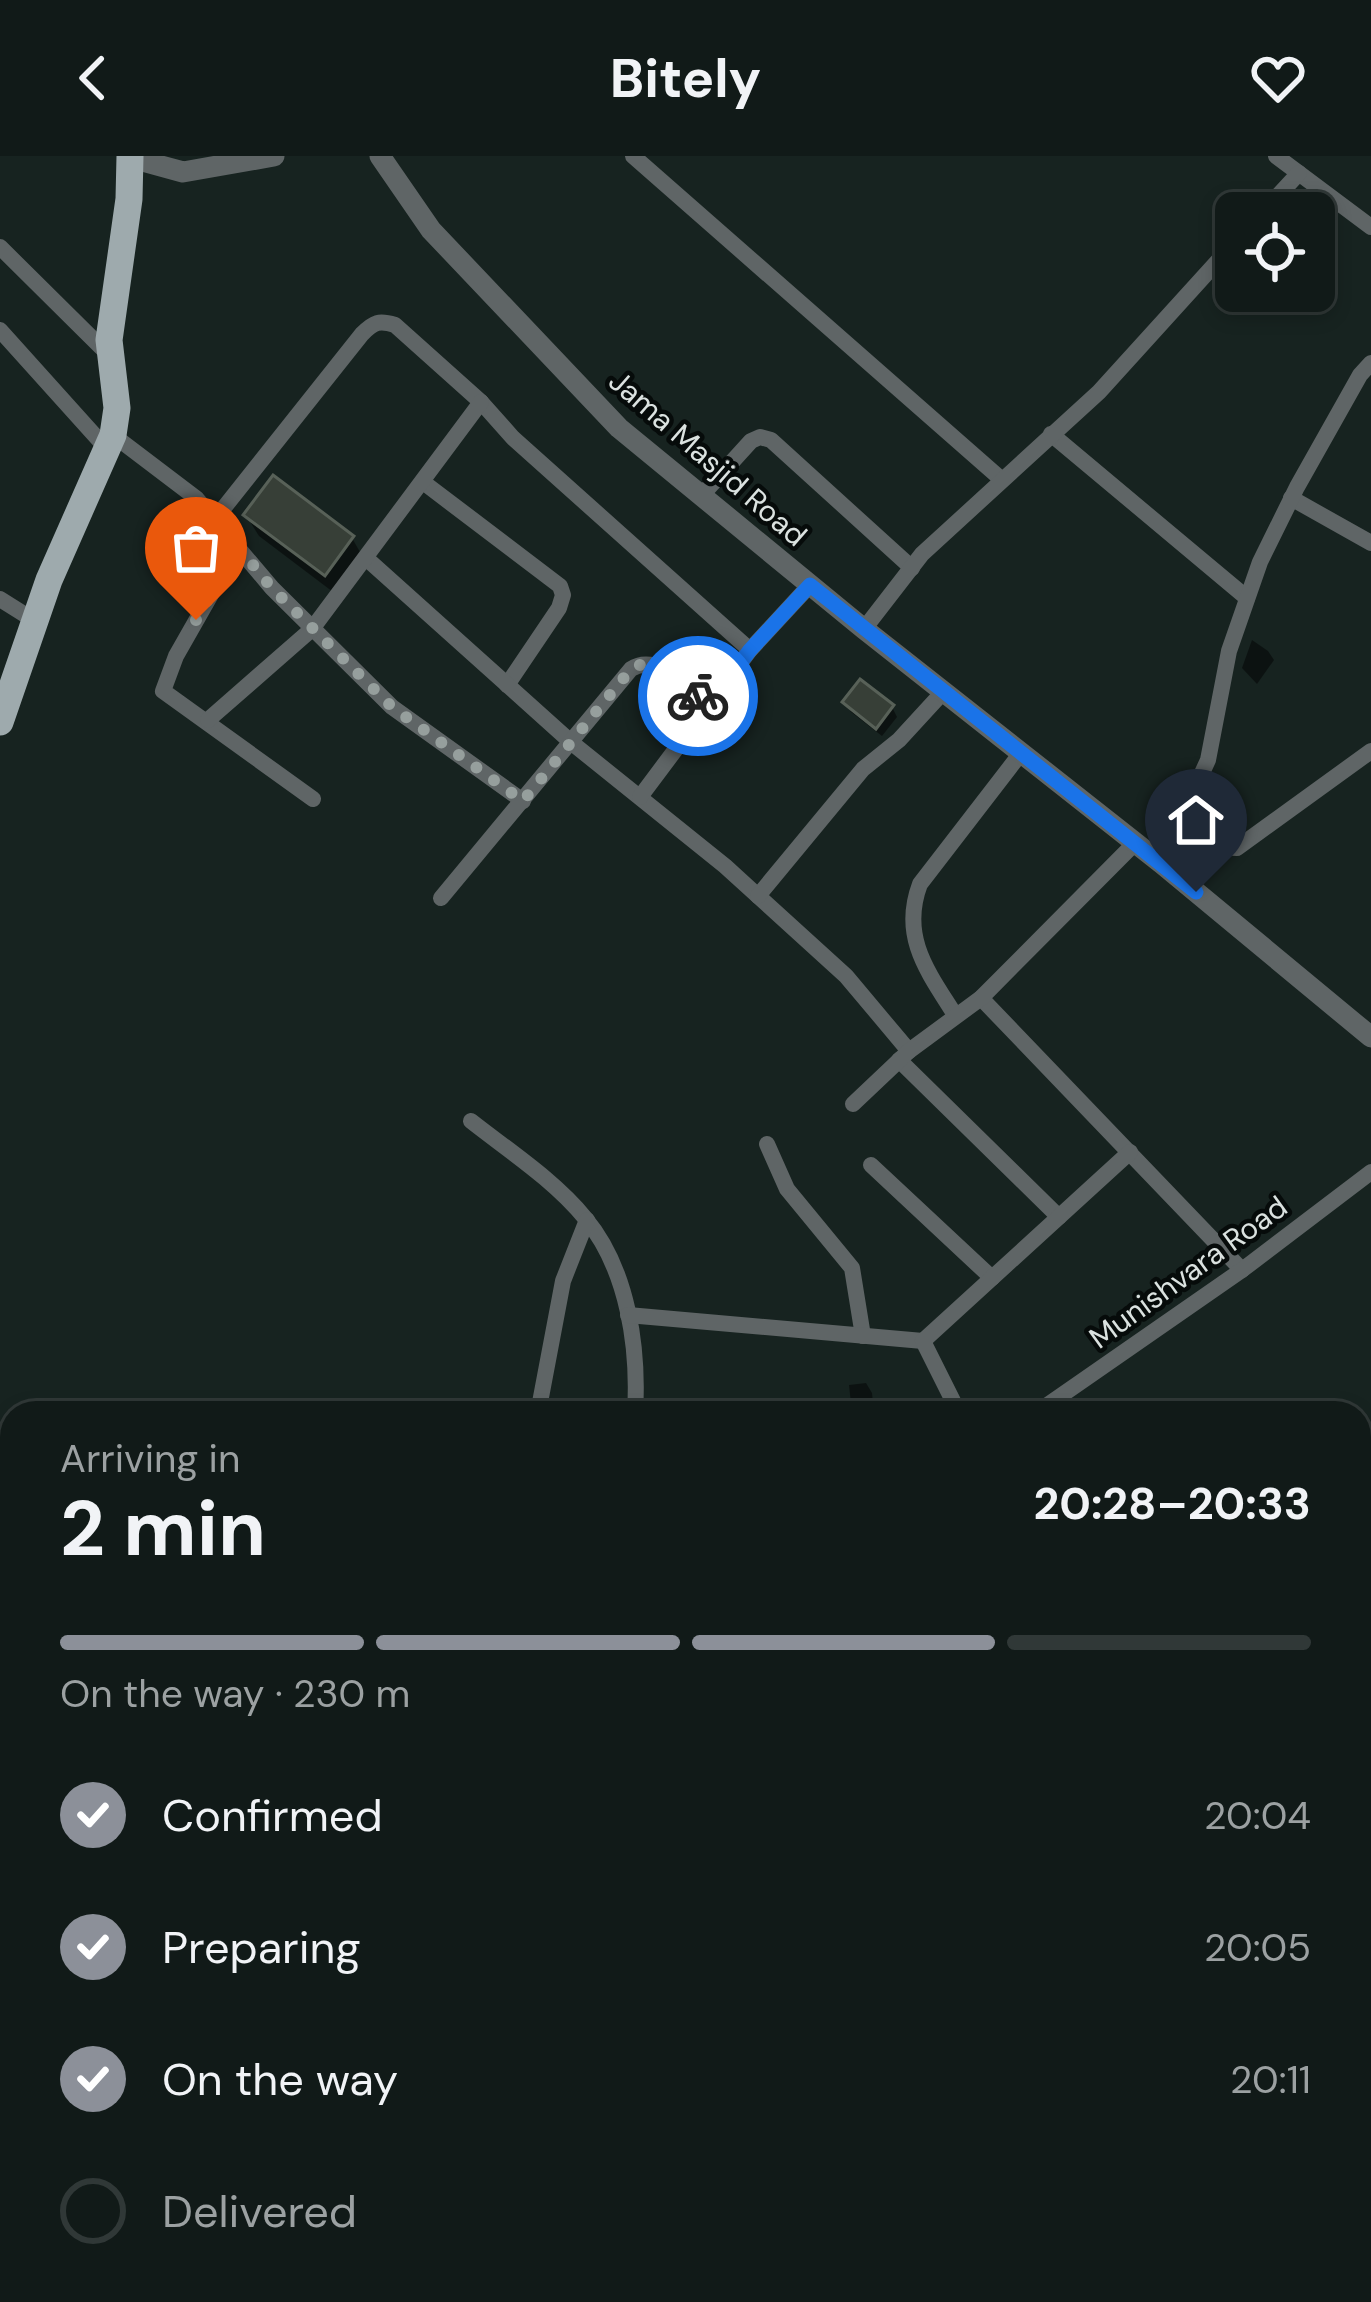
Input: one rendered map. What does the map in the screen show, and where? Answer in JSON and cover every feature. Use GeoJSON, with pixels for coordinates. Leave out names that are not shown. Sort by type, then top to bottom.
{"type":"FeatureCollection","features":[{"type":"Feature","properties":{"kind":"main road"},"geometry":{"type":"LineString","coordinates":[[0,722],[35,621],[110,442],[117,407],[109,340],[131,157]]}},
{"type":"Feature","properties":{"kind":"street"},"geometry":{"type":"LineString","coordinates":[[131,157],[183,172],[274,156]]}},
{"type":"Feature","properties":{"kind":"street","name":"Jama Masjid Road"},"geometry":{"type":"LineString","coordinates":[[380,156],[431,230],[603,412],[1371,1037]]}},
{"type":"Feature","properties":{"kind":"street"},"geometry":{"type":"LineString","coordinates":[[634,156],[1001,478]]}},
{"type":"Feature","properties":{"kind":"street"},"geometry":{"type":"LineString","coordinates":[[1276,156],[1371,227]]}},
{"type":"Feature","properties":{"kind":"street"},"geometry":{"type":"LineString","coordinates":[[1281,192],[1299,173]]}},
{"type":"Feature","properties":{"kind":"street"},"geometry":{"type":"LineString","coordinates":[[0,247],[111,357]]}},
{"type":"Feature","properties":{"kind":"street"},"geometry":{"type":"LineString","coordinates":[[864,629],[911,568],[1001,478],[1099,392],[1215,264]]}},
{"type":"Feature","properties":{"kind":"street"},"geometry":{"type":"LineString","coordinates":[[215,519],[373,323],[395,325],[513,438],[750,650]]}},
{"type":"Feature","properties":{"kind":"street"},"geometry":{"type":"LineString","coordinates":[[0,330],[110,442],[196,498],[312,629],[392,707],[523,801]]}},
{"type":"Feature","properties":{"kind":"street"},"geometry":{"type":"LineString","coordinates":[[1161,863],[1208,760],[1229,651],[1247,598],[1291,498],[1371,363]]}},
{"type":"Feature","properties":{"kind":"street"},"geometry":{"type":"LineString","coordinates":[[208,720],[312,629],[481,403]]}},
{"type":"Feature","properties":{"kind":"street"},"geometry":{"type":"LineString","coordinates":[[1051,434],[1247,598]]}},
{"type":"Feature","properties":{"kind":"street"},"geometry":{"type":"LineString","coordinates":[[701,496],[751,441],[771,440],[911,568]]}},
{"type":"Feature","properties":{"kind":"street"},"geometry":{"type":"LineString","coordinates":[[423,482],[560,586],[559,608],[507,685]]}},
{"type":"Feature","properties":{"kind":"street"},"geometry":{"type":"LineString","coordinates":[[1291,498],[1371,543]]}},
{"type":"Feature","properties":{"kind":"street"},"geometry":{"type":"LineString","coordinates":[[238,547],[176,656],[163,691],[314,799]]}},
{"type":"Feature","properties":{"kind":"street"},"geometry":{"type":"LineString","coordinates":[[367,559],[846,976],[904,1055],[1059,1216]]}},
{"type":"Feature","properties":{"kind":"street"},"geometry":{"type":"LineString","coordinates":[[640,797],[750,650],[810,585]]}},
{"type":"Feature","properties":{"kind":"street"},"geometry":{"type":"LineString","coordinates":[[0,599],[35,621]]}},
{"type":"Feature","properties":{"kind":"street"},"geometry":{"type":"LineString","coordinates":[[441,898],[631,669],[641,662],[654,663],[709,705]]}},
{"type":"Feature","properties":{"kind":"street"},"geometry":{"type":"LineString","coordinates":[[758,896],[863,769],[899,740],[944,691]]}},
{"type":"Feature","properties":{"kind":"street"},"geometry":{"type":"LineString","coordinates":[[1181,823],[1220,848],[1237,848],[1371,751]]}},
{"type":"Feature","properties":{"kind":"street"},"geometry":{"type":"LineString","coordinates":[[955,1016],[916,954],[912,904],[920,884],[1022,753]]}},
{"type":"Feature","properties":{"kind":"street"},"geometry":{"type":"LineString","coordinates":[[853,1104],[904,1055],[981,998],[1135,843]]}},
{"type":"Feature","properties":{"kind":"street"},"geometry":{"type":"LineString","coordinates":[[981,998],[1242,1270]]}},
{"type":"Feature","properties":{"kind":"street"},"geometry":{"type":"LineString","coordinates":[[471,1121],[565,1196],[608,1252],[628,1315],[636,1401]]}},
{"type":"Feature","properties":{"kind":"street"},"geometry":{"type":"LineString","coordinates":[[766,1144],[787,1189],[852,1268],[863,1336]]}},
{"type":"Feature","properties":{"kind":"street"},"geometry":{"type":"LineString","coordinates":[[628,1315],[922,1341],[1130,1152]]}},
{"type":"Feature","properties":{"kind":"street"},"geometry":{"type":"LineString","coordinates":[[871,1165],[992,1278]]}},
{"type":"Feature","properties":{"kind":"street","name":"Munishvara Road"},"geometry":{"type":"LineString","coordinates":[[1053,1401],[1242,1270],[1371,1172]]}},
{"type":"Feature","properties":{"kind":"street"},"geometry":{"type":"LineString","coordinates":[[540,1401],[562,1281],[587,1220]]}},
{"type":"Feature","properties":{"kind":"street"},"geometry":{"type":"LineString","coordinates":[[922,1341],[953,1401]]}},
{"type":"Feature","properties":{"kind":"building"},"geometry":{"type":"Polygon","coordinates":[[[273,475],[354,536],[325,576],[243,515],[273,475]]]}},
{"type":"Feature","properties":{"kind":"building"},"geometry":{"type":"Polygon","coordinates":[[[860,679],[894,705],[876,729],[842,702],[860,679]]]}},
{"type":"Feature","properties":{"kind":"way so far"},"geometry":{"type":"LineString","coordinates":[[196,620],[238,547],[272,588],[392,707],[523,801],[641,662],[654,663],[698,696]]}},
{"type":"Feature","properties":{"kind":"route"},"geometry":{"type":"LineString","coordinates":[[698,696],[709,705],[750,650],[810,585],[1196,892]]}}]}
